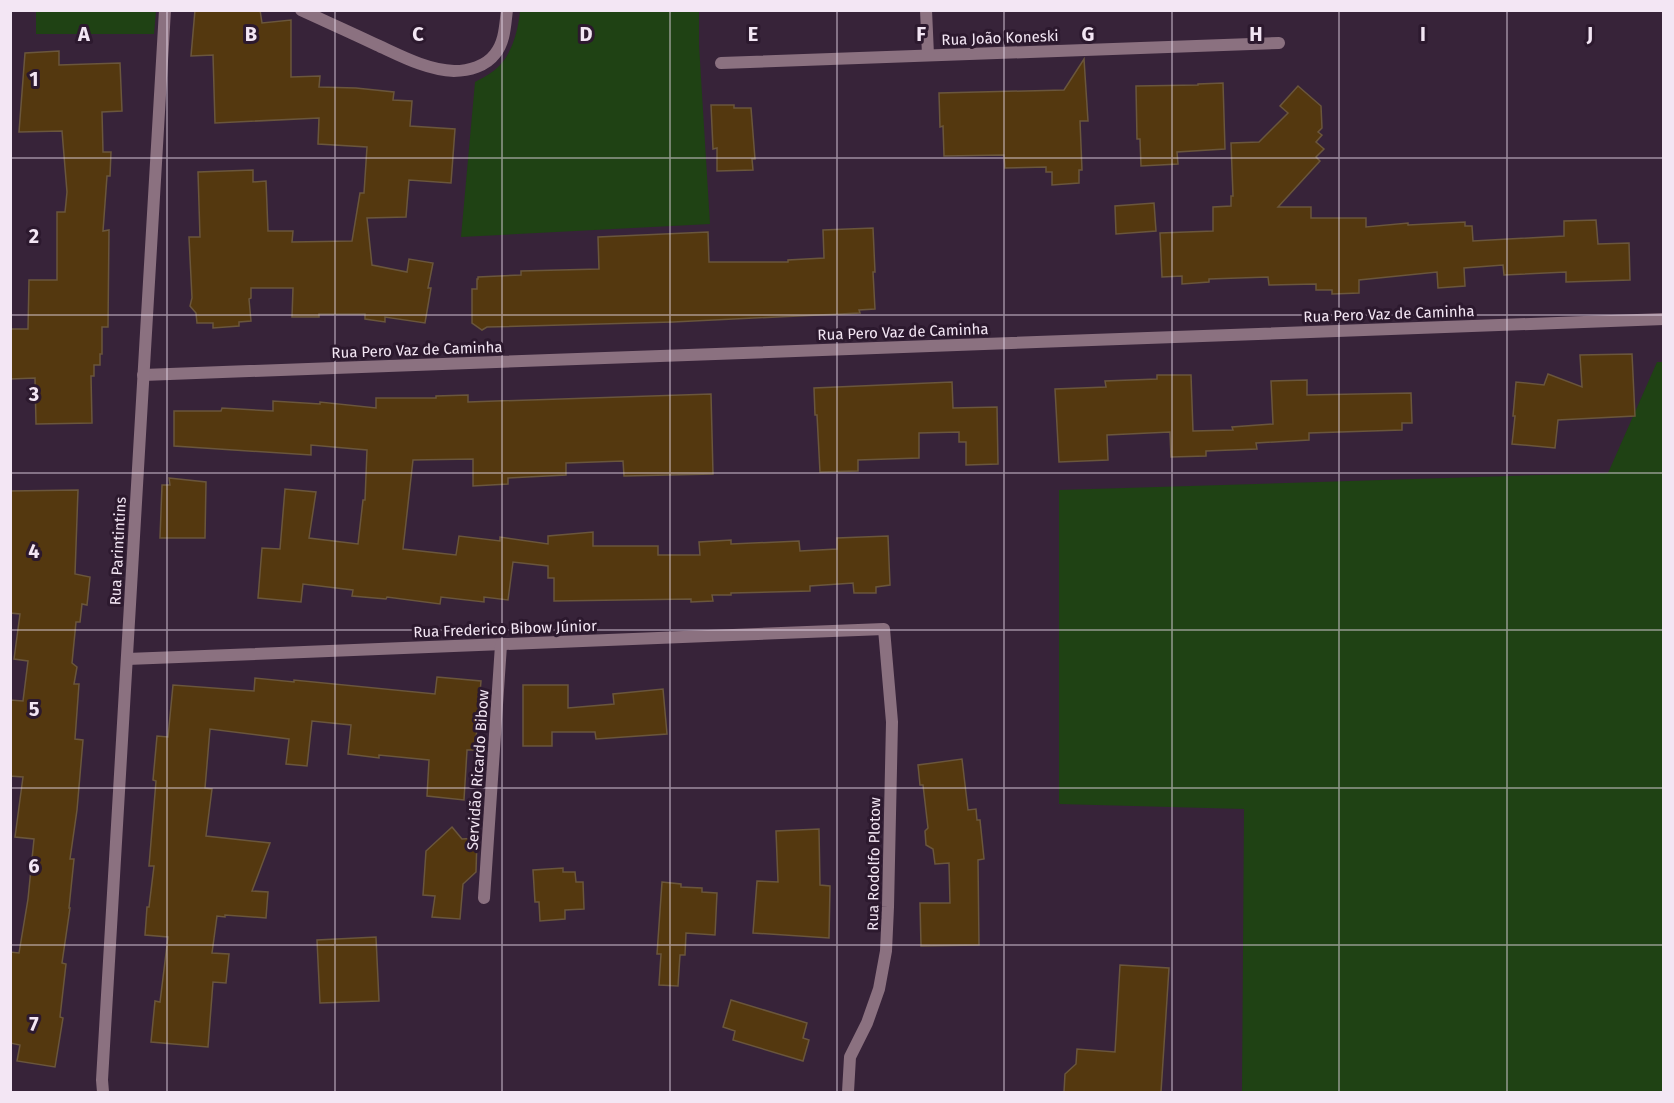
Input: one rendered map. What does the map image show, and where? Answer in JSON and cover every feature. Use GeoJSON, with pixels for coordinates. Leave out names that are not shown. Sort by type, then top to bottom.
{"type":"FeatureCollection","features":[{"type":"Feature","properties":{"kind":"street","name":"Rua Parintintins"},"geometry":{"type":"LineString","coordinates":[[103,1092],[165,10]]}},
{"type":"Feature","properties":{"kind":"street"},"geometry":{"type":"LineString","coordinates":[[302,10],[410,60],[434,68],[456,71],[476,68],[488,62],[497,52],[502,41],[507,10]]}},
{"type":"Feature","properties":{"kind":"street"},"geometry":{"type":"LineString","coordinates":[[926,10],[928,55]]}},
{"type":"Feature","properties":{"kind":"street","name":"Rua João Koneski"},"geometry":{"type":"LineString","coordinates":[[721,63],[1279,43]]}},
{"type":"Feature","properties":{"kind":"street","name":"Rua Pero Vaz de Caminha"},"geometry":{"type":"LineString","coordinates":[[143,375],[1664,319]]}},
{"type":"Feature","properties":{"kind":"street","name":"Rua Frederico Bibow Júnior"},"geometry":{"type":"LineString","coordinates":[[127,659],[884,629]]}},
{"type":"Feature","properties":{"kind":"street","name":"Rua Rodolfo Plotow"},"geometry":{"type":"LineString","coordinates":[[848,1092],[850,1057],[867,1023],[879,990],[886,951],[892,722],[884,629]]}},
{"type":"Feature","properties":{"kind":"street","name":"Servidão Ricardo Bibow"},"geometry":{"type":"LineString","coordinates":[[484,898],[501,645]]}},
{"type":"Feature","properties":{"kind":"green space"},"geometry":{"type":"Polygon","coordinates":[[[36,11],[156,11],[154,34],[36,34],[36,11]]]}},
{"type":"Feature","properties":{"kind":"green space"},"geometry":{"type":"Polygon","coordinates":[[[520,11],[699,11],[710,224],[461,237],[475,82],[499,67],[509,53],[520,11]]]}},
{"type":"Feature","properties":{"kind":"green space"},"geometry":{"type":"Polygon","coordinates":[[[1657,362],[1663,362],[1663,1092],[1242,1092],[1244,809],[1059,804],[1059,490],[1608,473],[1657,362]]]}},
{"type":"Feature","properties":{"kind":"building"},"geometry":{"type":"Polygon","coordinates":[[[195,10],[260,10],[262,23],[291,20],[291,77],[320,76],[319,87],[394,92],[393,100],[412,101],[410,126],[455,129],[451,183],[409,180],[406,217],[367,218],[372,265],[407,272],[409,259],[433,263],[425,323],[385,317],[385,322],[365,319],[365,314],[319,314],[319,317],[292,317],[293,288],[251,288],[249,299],[251,321],[239,322],[239,326],[213,328],[213,323],[197,323],[196,313],[190,306],[192,298],[189,237],[200,237],[198,172],[253,170],[253,182],[266,181],[268,231],[293,231],[292,242],[352,241],[360,193],[364,193],[367,147],[318,144],[319,118],[215,123],[213,55],[191,56],[195,10]]]}},
{"type":"Feature","properties":{"kind":"building"},"geometry":{"type":"Polygon","coordinates":[[[59,51],[59,65],[120,63],[122,111],[102,112],[103,152],[111,152],[103,231],[109,230],[108,327],[102,327],[100,365],[94,365],[94,376],[91,376],[92,423],[36,424],[35,378],[10,379],[10,329],[28,329],[29,280],[57,280],[57,212],[65,212],[67,192],[62,131],[19,132],[25,53],[59,51]]]}},
{"type":"Feature","properties":{"kind":"building"},"geometry":{"type":"Polygon","coordinates":[[[1084,59],[1088,121],[1080,121],[1082,170],[1079,170],[1079,183],[1052,185],[1052,172],[1046,172],[1046,167],[1005,168],[1004,155],[944,156],[939,93],[1064,90],[1084,59]]]}},
{"type":"Feature","properties":{"kind":"building"},"geometry":{"type":"Polygon","coordinates":[[[1223,83],[1225,149],[1177,152],[1178,164],[1141,166],[1140,139],[1137,139],[1136,86],[1223,83]]]}},
{"type":"Feature","properties":{"kind":"building"},"geometry":{"type":"Polygon","coordinates":[[[1298,86],[1321,106],[1322,128],[1318,132],[1322,135],[1316,142],[1324,149],[1316,157],[1320,161],[1278,207],[1311,207],[1311,218],[1366,218],[1366,227],[1408,223],[1408,225],[1465,222],[1465,226],[1472,226],[1473,241],[1564,236],[1564,221],[1596,220],[1598,244],[1629,243],[1630,280],[1566,282],[1566,272],[1504,275],[1503,265],[1464,268],[1465,286],[1438,288],[1437,272],[1359,280],[1359,293],[1332,294],[1332,290],[1316,290],[1316,284],[1269,285],[1268,277],[1209,279],[1209,282],[1182,284],[1182,276],[1162,277],[1160,233],[1213,231],[1213,207],[1231,206],[1231,196],[1233,196],[1231,143],[1259,142],[1288,113],[1280,106],[1298,86]]]}},
{"type":"Feature","properties":{"kind":"building"},"geometry":{"type":"Polygon","coordinates":[[[711,105],[751,108],[755,159],[752,159],[753,170],[717,171],[717,148],[713,149],[711,105]]]}},
{"type":"Feature","properties":{"kind":"building"},"geometry":{"type":"Polygon","coordinates":[[[1154,203],[1156,231],[1116,234],[1115,206],[1154,203]]]}},
{"type":"Feature","properties":{"kind":"building"},"geometry":{"type":"Polygon","coordinates":[[[873,228],[875,309],[859,310],[860,313],[673,322],[487,327],[482,330],[472,323],[472,289],[477,289],[478,277],[521,275],[521,271],[599,269],[598,237],[708,232],[709,262],[788,262],[788,260],[824,258],[823,230],[873,228]]]}},
{"type":"Feature","properties":{"kind":"building"},"geometry":{"type":"Polygon","coordinates":[[[1632,354],[1635,416],[1558,420],[1555,448],[1512,444],[1516,382],[1544,385],[1548,374],[1582,387],[1580,355],[1632,354]]]}},
{"type":"Feature","properties":{"kind":"building"},"geometry":{"type":"Polygon","coordinates":[[[1157,375],[1191,375],[1193,431],[1233,430],[1232,427],[1273,424],[1271,381],[1307,380],[1307,395],[1411,393],[1412,423],[1402,423],[1402,430],[1309,433],[1309,440],[1256,443],[1257,449],[1206,451],[1206,456],[1171,457],[1170,432],[1107,435],[1108,460],[1059,462],[1055,389],[1106,387],[1105,381],[1157,379],[1157,375]]]}},
{"type":"Feature","properties":{"kind":"building"},"geometry":{"type":"Polygon","coordinates":[[[952,382],[953,408],[997,407],[998,464],[966,465],[966,442],[959,442],[959,432],[919,433],[919,458],[858,460],[858,471],[820,472],[814,388],[952,382]]]}},
{"type":"Feature","properties":{"kind":"building"},"geometry":{"type":"Polygon","coordinates":[[[711,394],[713,474],[624,476],[623,461],[566,463],[566,475],[508,478],[508,484],[473,486],[473,459],[413,460],[403,549],[456,555],[459,536],[500,541],[500,537],[548,544],[548,536],[593,532],[593,546],[658,546],[658,555],[700,555],[699,542],[731,540],[731,544],[799,541],[800,551],[837,549],[837,538],[888,536],[890,585],[876,587],[876,593],[854,593],[853,583],[810,586],[810,591],[712,595],[713,601],[691,602],[691,599],[554,601],[554,578],[548,578],[548,566],[513,562],[508,600],[484,597],[484,602],[441,597],[440,604],[387,597],[386,599],[352,596],[353,590],[303,584],[301,602],[258,598],[262,548],[280,549],[285,489],[316,492],[309,538],[358,544],[363,500],[365,500],[367,450],[311,445],[311,455],[174,446],[174,411],[221,411],[222,408],[273,411],[273,401],[320,404],[320,402],[376,408],[376,398],[436,398],[436,396],[468,395],[468,402],[711,394]]]}},
{"type":"Feature","properties":{"kind":"building"},"geometry":{"type":"Polygon","coordinates":[[[169,478],[206,482],[205,538],[160,538],[162,485],[170,485],[169,478]]]}},
{"type":"Feature","properties":{"kind":"building"},"geometry":{"type":"Polygon","coordinates":[[[78,490],[75,574],[90,577],[87,605],[82,604],[80,622],[76,622],[72,663],[77,667],[74,684],[79,684],[75,739],[83,740],[70,859],[74,859],[70,908],[62,963],[66,964],[60,1017],[63,1018],[55,1067],[17,1061],[20,1045],[10,1043],[10,952],[19,953],[28,899],[34,839],[15,837],[23,777],[10,776],[10,700],[23,701],[28,661],[14,659],[20,614],[10,613],[10,491],[78,490]]]}},
{"type":"Feature","properties":{"kind":"building"},"geometry":{"type":"Polygon","coordinates":[[[437,677],[481,681],[475,750],[467,750],[464,800],[427,796],[429,760],[348,754],[351,725],[312,721],[307,766],[286,764],[289,739],[210,729],[205,788],[212,789],[206,836],[270,843],[252,891],[268,892],[266,918],[217,916],[212,953],[229,954],[226,983],[213,982],[208,1047],[151,1042],[155,1001],[160,1002],[168,937],[145,935],[154,866],[149,866],[156,781],[153,780],[157,736],[168,737],[173,685],[254,691],[255,678],[435,694],[437,677]]]}},
{"type":"Feature","properties":{"kind":"building"},"geometry":{"type":"Polygon","coordinates":[[[523,685],[568,685],[568,708],[614,704],[613,694],[663,689],[667,734],[596,739],[595,732],[552,732],[552,746],[523,746],[523,685]]]}},
{"type":"Feature","properties":{"kind":"building"},"geometry":{"type":"Polygon","coordinates":[[[962,759],[968,810],[976,809],[977,820],[980,820],[984,859],[978,860],[979,945],[921,946],[920,903],[950,903],[949,863],[935,864],[933,849],[926,845],[925,831],[928,828],[923,785],[920,785],[918,765],[962,759]]]}},
{"type":"Feature","properties":{"kind":"building"},"geometry":{"type":"Polygon","coordinates":[[[452,827],[462,839],[477,838],[476,872],[463,884],[460,919],[432,917],[435,896],[423,895],[426,851],[452,827]]]}},
{"type":"Feature","properties":{"kind":"building"},"geometry":{"type":"Polygon","coordinates":[[[819,829],[820,885],[830,886],[829,938],[753,933],[757,881],[778,882],[776,831],[819,829]]]}},
{"type":"Feature","properties":{"kind":"building"},"geometry":{"type":"Polygon","coordinates":[[[563,868],[563,872],[575,872],[576,882],[583,882],[584,909],[565,910],[565,919],[540,921],[539,902],[535,902],[533,870],[563,868]]]}},
{"type":"Feature","properties":{"kind":"building"},"geometry":{"type":"Polygon","coordinates":[[[662,882],[681,884],[681,887],[702,888],[702,892],[717,893],[715,935],[686,933],[685,955],[680,955],[678,986],[659,985],[661,954],[657,954],[662,882]]]}},
{"type":"Feature","properties":{"kind":"building"},"geometry":{"type":"Polygon","coordinates":[[[376,937],[379,1001],[320,1003],[317,940],[376,937]]]}},
{"type":"Feature","properties":{"kind":"building"},"geometry":{"type":"Polygon","coordinates":[[[1120,965],[1169,968],[1161,1092],[1064,1092],[1065,1074],[1076,1064],[1077,1049],[1115,1052],[1120,965]]]}},
{"type":"Feature","properties":{"kind":"building"},"geometry":{"type":"Polygon","coordinates":[[[731,1000],[807,1023],[803,1038],[809,1040],[803,1061],[733,1040],[735,1031],[723,1027],[731,1000]]]}}]}
